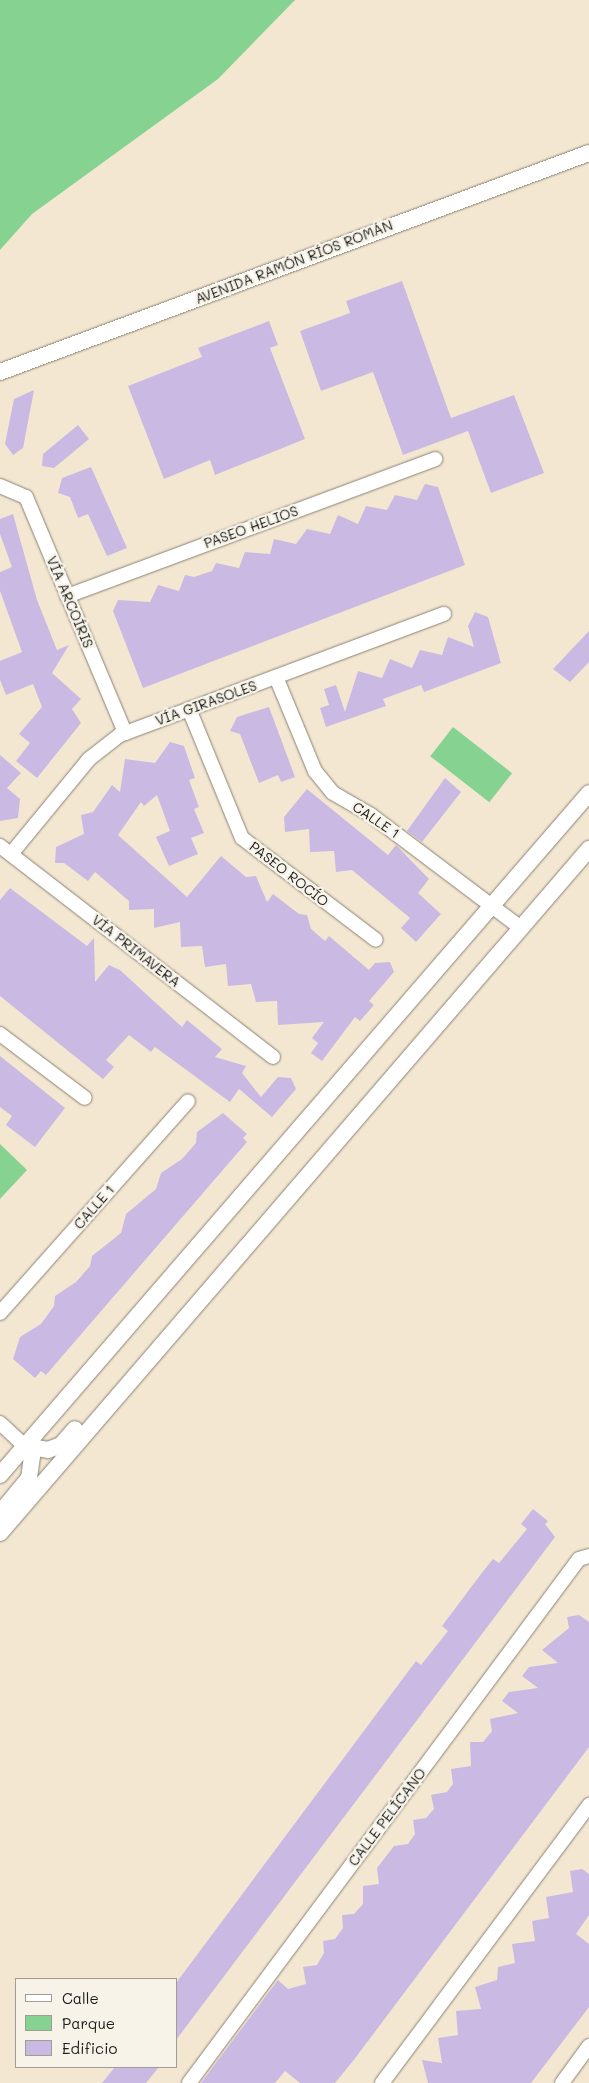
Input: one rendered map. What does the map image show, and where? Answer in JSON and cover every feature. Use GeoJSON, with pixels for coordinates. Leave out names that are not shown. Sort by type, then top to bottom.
{"type":"FeatureCollection","features":[{"type":"Feature","properties":{"kind":"street","name":"AVENIDA RAMÓN RÍOS ROMÁN"},"geometry":{"type":"LineString","coordinates":[[0,372],[589,153]]}},
{"type":"Feature","properties":{"kind":"street","name":"PASEO HELIOS"},"geometry":{"type":"LineString","coordinates":[[67,596],[435,459]]}},
{"type":"Feature","properties":{"kind":"street","name":"VÍA ARCOÍRIS"},"geometry":{"type":"LineString","coordinates":[[0,486],[26,497],[125,733]]}},
{"type":"Feature","properties":{"kind":"street","name":"VÍA GIRASOLES"},"geometry":{"type":"LineString","coordinates":[[5,850],[89,759],[125,733],[444,614]]}},
{"type":"Feature","properties":{"kind":"street","name":"CALLE 1"},"geometry":{"type":"LineString","coordinates":[[276,678],[315,771],[329,789],[493,905],[521,928]]}},
{"type":"Feature","properties":{"kind":"street","name":"PASEO ROCÍO"},"geometry":{"type":"LineString","coordinates":[[189,710],[242,838],[376,940]]}},
{"type":"Feature","properties":{"kind":"street"},"geometry":{"type":"LineString","coordinates":[[0,1476],[589,793]]}},
{"type":"Feature","properties":{"kind":"street"},"geometry":{"type":"LineString","coordinates":[[0,1533],[589,849]]}},
{"type":"Feature","properties":{"kind":"street","name":"VÍA PRIMAVERA"},"geometry":{"type":"LineString","coordinates":[[5,850],[272,1057]]}},
{"type":"Feature","properties":{"kind":"street"},"geometry":{"type":"LineString","coordinates":[[0,1034],[85,1098]]}},
{"type":"Feature","properties":{"kind":"street","name":"CALLE 1"},"geometry":{"type":"LineString","coordinates":[[0,1313],[188,1101]]}},
{"type":"Feature","properties":{"kind":"street"},"geometry":{"type":"LineString","coordinates":[[26,1446],[48,1450],[61,1445],[96,1404],[130,1382]]}},
{"type":"Feature","properties":{"kind":"street"},"geometry":{"type":"LineString","coordinates":[[0,1423],[26,1446],[32,1456],[30,1478],[0,1514]]}},
{"type":"Feature","properties":{"kind":"street","name":"CALLE PELÍCANO"},"geometry":{"type":"LineString","coordinates":[[189,2083],[573,1567],[589,1556]]}},
{"type":"Feature","properties":{"kind":"street"},"geometry":{"type":"LineString","coordinates":[[382,2083],[589,1805]]}},
{"type":"Feature","properties":{"kind":"street"},"geometry":{"type":"LineString","coordinates":[[562,2083],[589,2046]]}},
{"type":"Feature","properties":{"kind":"green space"},"geometry":{"type":"Polygon","coordinates":[[[0,0],[295,0],[218,79],[32,214],[0,250],[0,0]]]}},
{"type":"Feature","properties":{"kind":"green space"},"geometry":{"type":"Polygon","coordinates":[[[453,727],[512,773],[489,802],[430,756],[453,727]]]}},
{"type":"Feature","properties":{"kind":"green space"},"geometry":{"type":"Polygon","coordinates":[[[0,1144],[27,1170],[0,1199],[0,1144]]]}},
{"type":"Feature","properties":{"kind":"building"},"geometry":{"type":"Polygon","coordinates":[[[402,281],[451,418],[514,395],[544,473],[491,493],[468,431],[403,455],[373,372],[321,391],[300,331],[350,313],[346,301],[402,281]]]}},
{"type":"Feature","properties":{"kind":"building"},"geometry":{"type":"Polygon","coordinates":[[[269,321],[278,345],[270,348],[305,439],[215,475],[210,460],[164,479],[128,386],[202,357],[198,348],[269,321]]]}},
{"type":"Feature","properties":{"kind":"building"},"geometry":{"type":"Polygon","coordinates":[[[34,390],[23,448],[13,455],[5,444],[14,399],[34,390]]]}},
{"type":"Feature","properties":{"kind":"building"},"geometry":{"type":"Polygon","coordinates":[[[78,425],[89,439],[54,468],[42,466],[43,454],[78,425]]]}},
{"type":"Feature","properties":{"kind":"building"},"geometry":{"type":"Polygon","coordinates":[[[91,467],[127,548],[107,556],[88,514],[78,518],[70,497],[58,493],[62,478],[91,467]]]}},
{"type":"Feature","properties":{"kind":"building"},"geometry":{"type":"Polygon","coordinates":[[[425,484],[438,487],[465,565],[143,688],[113,611],[118,600],[150,602],[158,585],[179,591],[185,575],[194,577],[212,571],[216,563],[239,568],[245,552],[270,554],[274,539],[296,544],[307,529],[330,534],[338,515],[358,524],[366,506],[387,510],[395,495],[417,500],[425,484]]]}},
{"type":"Feature","properties":{"kind":"building"},"geometry":{"type":"Polygon","coordinates":[[[13,514],[37,600],[57,650],[69,645],[52,673],[81,699],[72,709],[81,723],[37,778],[16,761],[30,743],[19,734],[42,707],[33,684],[6,695],[0,680],[0,661],[22,652],[0,591],[0,572],[12,567],[0,534],[0,519],[13,514]]]}},
{"type":"Feature","properties":{"kind":"building"},"geometry":{"type":"Polygon","coordinates":[[[475,612],[488,617],[501,663],[424,692],[421,685],[383,699],[386,706],[326,727],[320,708],[329,705],[324,689],[336,685],[345,712],[358,671],[382,678],[390,659],[412,668],[420,650],[442,655],[448,637],[474,647],[468,626],[475,612]]]}},
{"type":"Feature","properties":{"kind":"building"},"geometry":{"type":"Polygon","coordinates":[[[589,631],[589,662],[570,682],[553,669],[589,631]]]}},
{"type":"Feature","properties":{"kind":"building"},"geometry":{"type":"Polygon","coordinates":[[[269,707],[295,777],[281,782],[278,775],[259,783],[240,734],[230,731],[237,717],[269,707]]]}},
{"type":"Feature","properties":{"kind":"building"},"geometry":{"type":"Polygon","coordinates":[[[170,742],[184,746],[195,778],[189,780],[199,807],[194,809],[204,833],[191,838],[198,854],[169,866],[156,837],[170,831],[157,795],[144,806],[141,802],[118,835],[187,897],[221,856],[246,877],[256,876],[267,902],[273,894],[299,914],[307,915],[311,929],[325,941],[329,936],[369,970],[375,963],[390,962],[394,972],[369,1001],[374,1005],[360,1021],[355,1017],[322,1061],[311,1053],[318,1043],[312,1038],[324,1022],[278,1025],[277,1001],[256,1002],[251,984],[228,986],[226,964],[205,967],[202,946],[181,947],[180,922],[154,928],[154,909],[129,910],[129,901],[95,872],[88,881],[64,863],[55,863],[56,847],[84,834],[81,815],[93,812],[112,785],[120,792],[125,759],[155,763],[170,742]]]}},
{"type":"Feature","properties":{"kind":"building"},"geometry":{"type":"Polygon","coordinates":[[[0,755],[21,773],[7,788],[20,799],[18,818],[0,821],[0,755]]]}},
{"type":"Feature","properties":{"kind":"building"},"geometry":{"type":"Polygon","coordinates":[[[445,778],[461,792],[422,842],[407,831],[445,778]]]}},
{"type":"Feature","properties":{"kind":"building"},"geometry":{"type":"Polygon","coordinates":[[[307,789],[388,855],[396,845],[429,879],[418,893],[441,914],[416,942],[401,928],[410,918],[352,870],[336,872],[334,851],[310,852],[309,829],[285,832],[284,817],[307,789]]]}},
{"type":"Feature","properties":{"kind":"building"},"geometry":{"type":"Polygon","coordinates":[[[10,888],[87,946],[94,938],[95,982],[109,965],[120,970],[182,1027],[187,1020],[222,1049],[215,1057],[246,1066],[242,1073],[261,1097],[278,1077],[291,1078],[296,1089],[272,1117],[239,1089],[230,1102],[155,1047],[151,1052],[129,1035],[106,1060],[114,1067],[103,1079],[0,996],[0,900],[10,888]]]}},
{"type":"Feature","properties":{"kind":"building"},"geometry":{"type":"Polygon","coordinates":[[[0,1056],[65,1108],[35,1147],[6,1125],[12,1116],[0,1107],[0,1056]]]}},
{"type":"Feature","properties":{"kind":"building"},"geometry":{"type":"Polygon","coordinates":[[[223,1113],[247,1134],[243,1138],[247,1142],[46,1375],[41,1371],[35,1378],[13,1359],[20,1337],[41,1324],[54,1306],[55,1296],[76,1282],[90,1266],[92,1256],[121,1233],[126,1214],[156,1189],[161,1173],[182,1159],[196,1143],[197,1132],[223,1113]]]}},
{"type":"Feature","properties":{"kind":"building"},"geometry":{"type":"Polygon","coordinates":[[[533,1509],[548,1521],[545,1524],[555,1537],[178,2037],[178,1980],[416,1661],[421,1665],[448,1631],[442,1626],[481,1574],[493,1559],[499,1563],[527,1529],[521,1524],[533,1509]]]}},
{"type":"Feature","properties":{"kind":"building"},"geometry":{"type":"Polygon","coordinates":[[[579,1615],[589,1622],[589,1747],[353,2061],[335,2083],[300,2083],[285,2071],[275,2083],[201,2083],[278,1980],[288,1989],[306,1984],[303,1967],[317,1965],[324,1953],[323,1941],[335,1939],[343,1928],[342,1915],[354,1914],[363,1904],[363,1886],[379,1884],[377,1868],[394,1846],[408,1844],[415,1834],[413,1820],[426,1818],[434,1809],[431,1795],[447,1792],[453,1784],[451,1769],[471,1766],[470,1742],[483,1742],[492,1731],[490,1719],[518,1713],[502,1701],[509,1692],[538,1688],[522,1676],[529,1667],[558,1663],[542,1650],[569,1628],[567,1617],[579,1615]]]}},
{"type":"Feature","properties":{"kind":"building"},"geometry":{"type":"Polygon","coordinates":[[[582,1869],[589,1874],[589,1915],[576,1934],[589,1944],[589,2007],[531,2083],[428,2083],[422,2060],[442,2063],[438,2038],[458,2035],[456,2011],[481,2009],[475,1987],[497,1980],[498,1967],[515,1963],[512,1944],[535,1941],[532,1921],[549,1918],[546,1897],[573,1892],[570,1871],[582,1869]]]}},
{"type":"Feature","properties":{"kind":"building"},"geometry":{"type":"Polygon","coordinates":[[[114,2068],[158,2068],[146,2083],[102,2083],[114,2068]]]}}]}
